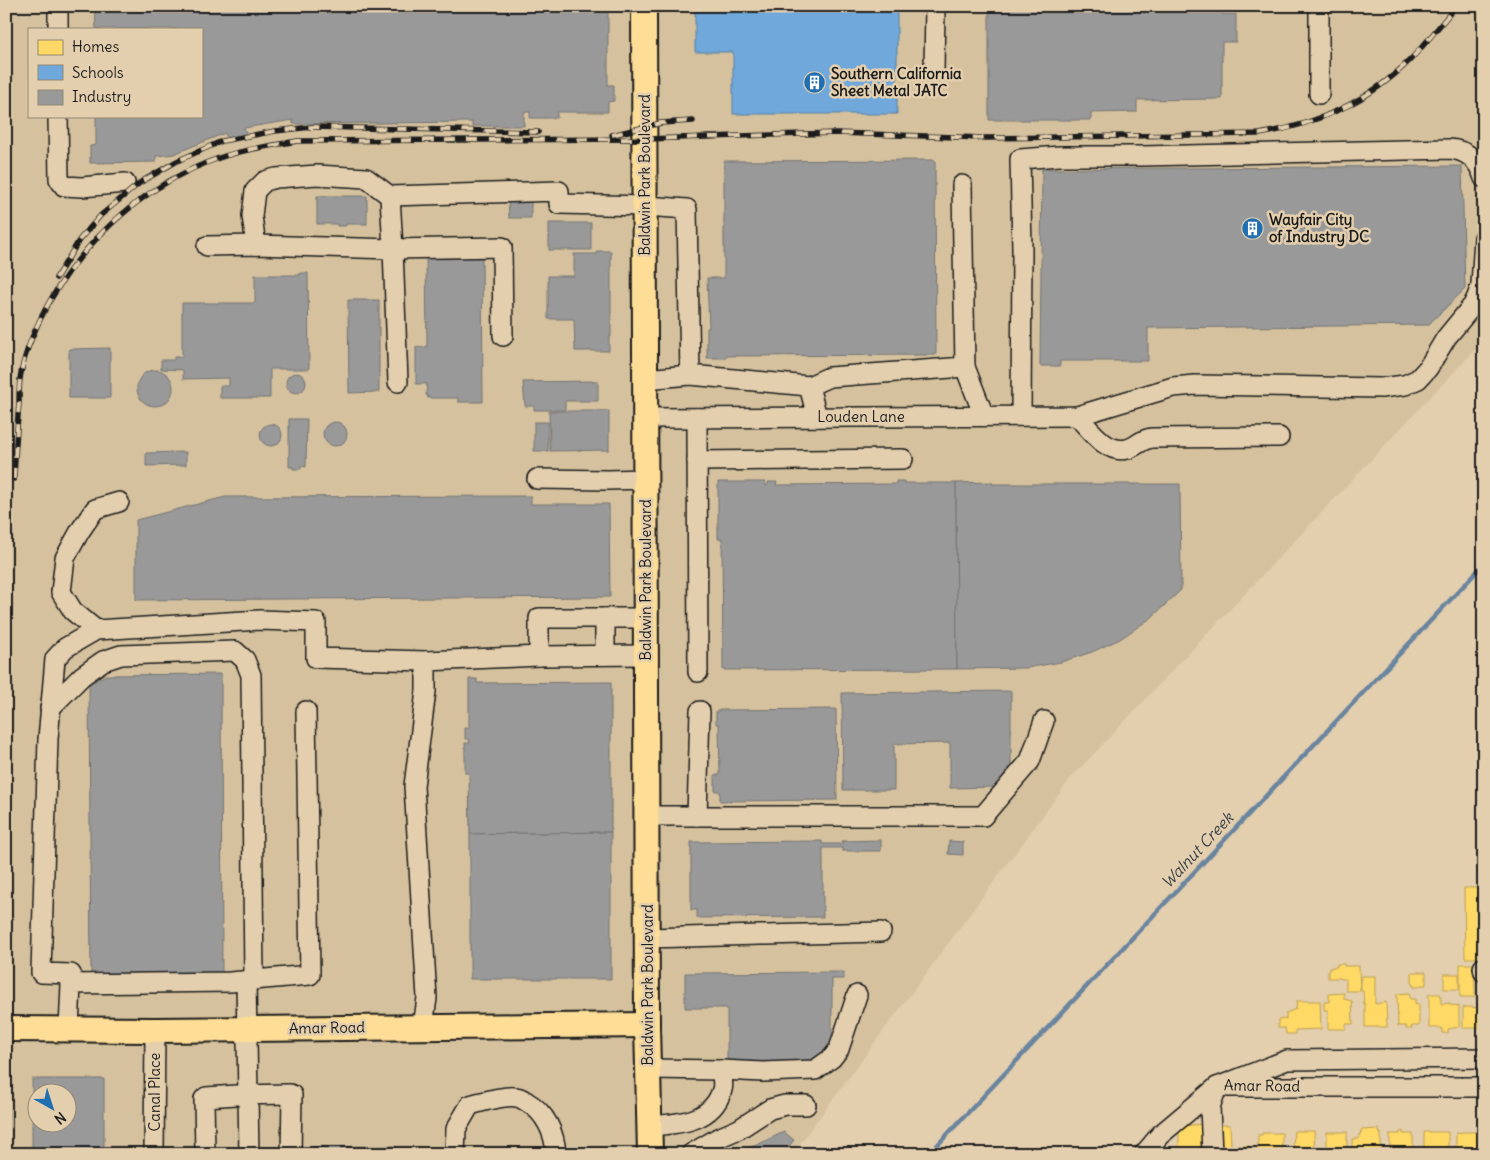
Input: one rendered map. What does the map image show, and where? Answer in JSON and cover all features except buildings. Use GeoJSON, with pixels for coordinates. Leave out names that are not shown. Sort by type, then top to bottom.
{"type":"FeatureCollection","features":[{"type":"Feature","properties":{"kind":"main road","name":"Baldwin Park Boulevard"},"geometry":{"type":"LineString","coordinates":[[644,6],[647,1025],[650,1154]]}},
{"type":"Feature","properties":{"kind":"main road","name":"Amar Road"},"geometry":{"type":"LineString","coordinates":[[6,1029],[155,1030],[647,1025]]}},
{"type":"Feature","properties":{"kind":"street"},"geometry":{"type":"LineString","coordinates":[[58,6],[58,28]]}},
{"type":"Feature","properties":{"kind":"street"},"geometry":{"type":"LineString","coordinates":[[934,71],[935,6]]}},
{"type":"Feature","properties":{"kind":"street"},"geometry":{"type":"LineString","coordinates":[[1319,6],[1319,94]]}},
{"type":"Feature","properties":{"kind":"street"},"geometry":{"type":"LineString","coordinates":[[58,118],[59,179],[64,186],[125,184]]}},
{"type":"Feature","properties":{"kind":"street"},"geometry":{"type":"LineString","coordinates":[[1021,416],[1022,249],[1020,159],[1060,156],[1449,149],[1461,150],[1472,158],[1478,164],[1484,178]]}},
{"type":"Feature","properties":{"kind":"street"},"geometry":{"type":"LineString","coordinates":[[256,245],[252,216],[255,191],[265,181],[276,178],[317,175],[366,178],[390,196],[559,190],[559,204],[687,209],[690,376]]}},
{"type":"Feature","properties":{"kind":"street"},"geometry":{"type":"LineString","coordinates":[[962,185],[965,367],[984,416]]}},
{"type":"Feature","properties":{"kind":"street"},"geometry":{"type":"LineString","coordinates":[[390,196],[398,382]]}},
{"type":"Feature","properties":{"kind":"street","name":"Louden Lane"},"geometry":{"type":"LineString","coordinates":[[645,418],[1077,416],[1173,387],[1195,385],[1381,388],[1411,383],[1418,379],[1428,368],[1446,338],[1477,297],[1481,285],[1484,238]]}},
{"type":"Feature","properties":{"kind":"street"},"geometry":{"type":"LineString","coordinates":[[208,246],[256,245],[393,249],[502,247],[504,336]]}},
{"type":"Feature","properties":{"kind":"street"},"geometry":{"type":"LineString","coordinates":[[645,379],[690,376],[810,386],[829,377],[965,367]]}},
{"type":"Feature","properties":{"kind":"street"},"geometry":{"type":"LineString","coordinates":[[810,386],[817,417]]}},
{"type":"Feature","properties":{"kind":"street"},"geometry":{"type":"LineString","coordinates":[[1077,416],[1105,443],[1116,450],[1129,449],[1141,441],[1152,438],[1279,437]]}},
{"type":"Feature","properties":{"kind":"street"},"geometry":{"type":"LineString","coordinates":[[697,418],[698,672]]}},
{"type":"Feature","properties":{"kind":"street"},"geometry":{"type":"LineString","coordinates":[[697,461],[903,458]]}},
{"type":"Feature","properties":{"kind":"street"},"geometry":{"type":"LineString","coordinates":[[537,479],[646,479]]}},
{"type":"Feature","properties":{"kind":"street"},"geometry":{"type":"LineString","coordinates":[[96,630],[73,611],[62,592],[65,558],[95,509],[118,502]]}},
{"type":"Feature","properties":{"kind":"street"},"geometry":{"type":"LineString","coordinates":[[539,656],[539,618],[646,618]]}},
{"type":"Feature","properties":{"kind":"street"},"geometry":{"type":"LineString","coordinates":[[605,618],[605,655]]}},
{"type":"Feature","properties":{"kind":"street"},"geometry":{"type":"LineString","coordinates":[[69,1029],[71,974],[41,973],[50,708],[55,659],[65,648],[96,630],[260,620],[316,622],[316,658],[426,661],[539,656],[646,655]]}},
{"type":"Feature","properties":{"kind":"street"},"geometry":{"type":"LineString","coordinates":[[50,708],[82,676],[103,661],[121,655],[235,651],[245,660],[251,675],[250,981],[245,1029],[249,1154]]}},
{"type":"Feature","properties":{"kind":"street"},"geometry":{"type":"LineString","coordinates":[[423,1027],[427,998],[414,786],[426,690],[426,661]]}},
{"type":"Feature","properties":{"kind":"street"},"geometry":{"type":"LineString","coordinates":[[71,984],[250,981],[310,975],[306,711]]}},
{"type":"Feature","properties":{"kind":"street"},"geometry":{"type":"LineString","coordinates":[[698,816],[700,711]]}},
{"type":"Feature","properties":{"kind":"street"},"geometry":{"type":"LineString","coordinates":[[646,816],[983,816],[1030,761],[1044,720]]}},
{"type":"Feature","properties":{"kind":"street"},"geometry":{"type":"LineString","coordinates":[[647,938],[881,932]]}},
{"type":"Feature","properties":{"kind":"street"},"geometry":{"type":"LineString","coordinates":[[648,1070],[763,1072],[815,1070],[832,1058],[838,1049],[857,995]]}},
{"type":"Feature","properties":{"kind":"street","name":"Canal Place"},"geometry":{"type":"LineString","coordinates":[[154,1154],[155,1030]]}},
{"type":"Feature","properties":{"kind":"street","name":"Amar Road"},"geometry":{"type":"LineString","coordinates":[[1217,1087],[1287,1060],[1484,1058]]}},
{"type":"Feature","properties":{"kind":"street"},"geometry":{"type":"LineString","coordinates":[[1431,1059],[1432,1087]]}},
{"type":"Feature","properties":{"kind":"street"},"geometry":{"type":"LineString","coordinates":[[649,1126],[693,1120],[705,1113],[713,1106],[722,1089],[722,1070]]}},
{"type":"Feature","properties":{"kind":"street"},"geometry":{"type":"LineString","coordinates":[[1144,1154],[1160,1135],[1217,1087]]}},
{"type":"Feature","properties":{"kind":"street"},"geometry":{"type":"LineString","coordinates":[[1212,1154],[1210,1107],[1217,1087]]}},
{"type":"Feature","properties":{"kind":"street","name":"Amar Road"},"geometry":{"type":"LineString","coordinates":[[1217,1087],[1484,1088]]}},
{"type":"Feature","properties":{"kind":"street"},"geometry":{"type":"LineString","coordinates":[[205,1154],[205,1098],[210,1096],[248,1094],[291,1095],[291,1154]]}},
{"type":"Feature","properties":{"kind":"street"},"geometry":{"type":"LineString","coordinates":[[456,1154],[456,1129],[470,1105],[517,1097],[536,1106],[549,1125],[556,1141],[556,1154]]}},
{"type":"Feature","properties":{"kind":"street"},"geometry":{"type":"LineString","coordinates":[[691,1154],[718,1138],[739,1129],[770,1109],[785,1105],[806,1105]]}},
{"type":"Feature","properties":{"kind":"shaded area"},"geometry":{"type":"Polygon","coordinates":[[[6,6],[1484,6],[1484,340],[1070,779],[792,1154],[7,1154],[6,170],[10,170],[6,6]]]}},
{"type":"Feature","properties":{"kind":"waterway","name":"Walnut Creek"},"geometry":{"type":"LineString","coordinates":[[929,1154],[1484,564]]}},
{"type":"Feature","properties":{"kind":"railway"},"geometry":{"type":"LineString","coordinates":[[14,479],[19,384],[23,363],[33,335],[51,299],[66,276],[83,253],[102,233],[145,197],[193,169],[228,155],[297,141],[646,139],[836,133],[985,138],[1259,134],[1301,124],[1341,109],[1360,99],[1395,74],[1411,59],[1456,6]]}},
{"type":"Feature","properties":{"kind":"railway"},"geometry":{"type":"LineString","coordinates":[[612,135],[661,123],[693,121]]}},
{"type":"Feature","properties":{"kind":"railway"},"geometry":{"type":"LineString","coordinates":[[56,278],[80,239],[101,215],[141,182],[177,161],[222,141],[275,131],[312,127],[538,132]]}},
{"type":"Feature","properties":{"kind":"railway"},"geometry":{"type":"LineString","coordinates":[[6,1075],[7,1154]]}},
{"type":"Feature","properties":{"kind":"place","name":"Southern California Sheet Metal JATC"},"geometry":{"type":"Point","coordinates":[815,83]}},
{"type":"Feature","properties":{"kind":"place","name":"Wayfair City of Industry DC"},"geometry":{"type":"Point","coordinates":[1253,229]}}]}
